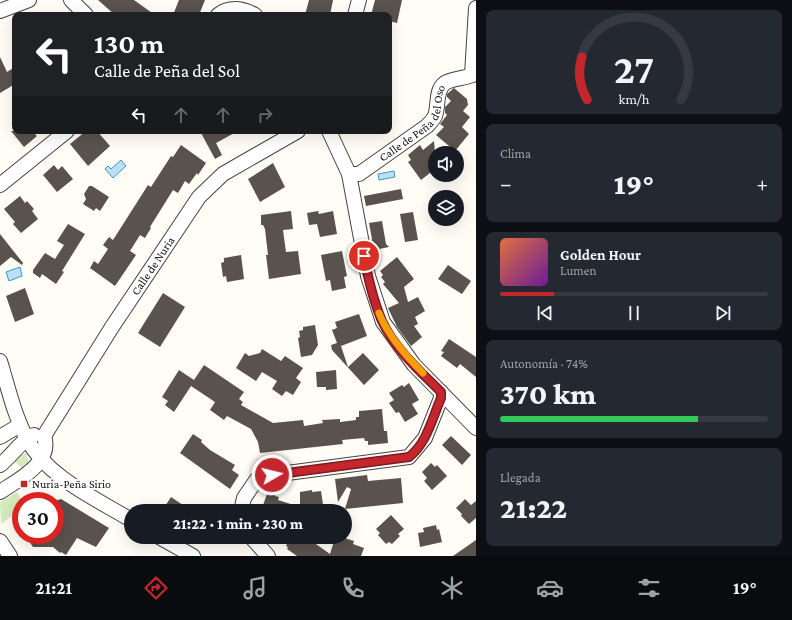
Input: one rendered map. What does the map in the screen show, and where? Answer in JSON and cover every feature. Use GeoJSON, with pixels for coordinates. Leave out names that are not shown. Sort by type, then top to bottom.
{"type":"FeatureCollection","features":[{"type":"Feature","properties":{"kind":"street"},"geometry":{"type":"LineString","coordinates":[[0,11],[29,0]]}},
{"type":"Feature","properties":{"kind":"street"},"geometry":{"type":"LineString","coordinates":[[71,0],[83,12]]}},
{"type":"Feature","properties":{"kind":"street"},"geometry":{"type":"LineString","coordinates":[[356,12],[359,0]]}},
{"type":"Feature","properties":{"kind":"street"},"geometry":{"type":"LineString","coordinates":[[474,76],[476,8]]}},
{"type":"Feature","properties":{"kind":"street"},"geometry":{"type":"LineString","coordinates":[[223,12],[240,9],[248,12]]}},
{"type":"Feature","properties":{"kind":"street","name":"Calle de Peña del Oso"},"geometry":{"type":"LineString","coordinates":[[349,174],[359,174],[427,126],[434,118],[439,92],[442,85],[454,79],[474,76]]}},
{"type":"Feature","properties":{"kind":"street"},"geometry":{"type":"LineString","coordinates":[[0,185],[63,134]]}},
{"type":"Feature","properties":{"kind":"street","name":"Calle de Nuria"},"geometry":{"type":"LineString","coordinates":[[41,460],[45,451],[44,436],[112,327],[199,196],[223,174],[293,134]]}},
{"type":"Feature","properties":{"kind":"street"},"geometry":{"type":"LineString","coordinates":[[330,134],[349,174],[368,276],[383,322],[414,365],[476,428]]}},
{"type":"Feature","properties":{"kind":"street"},"geometry":{"type":"LineString","coordinates":[[0,361],[20,425],[26,438],[41,460],[61,478],[124,516]]}},
{"type":"Feature","properties":{"kind":"street"},"geometry":{"type":"LineString","coordinates":[[243,504],[244,498],[257,479],[286,473],[409,457],[414,453],[425,438],[441,398],[441,392]]}},
{"type":"Feature","properties":{"kind":"street"},"geometry":{"type":"LineString","coordinates":[[0,437],[20,425]]}},
{"type":"Feature","properties":{"kind":"street"},"geometry":{"type":"LineString","coordinates":[[1,464],[26,438],[37,434],[44,436]]}},
{"type":"Feature","properties":{"kind":"street"},"geometry":{"type":"LineString","coordinates":[[0,492],[41,460]]}},
{"type":"Feature","properties":{"kind":"street"},"geometry":{"type":"LineString","coordinates":[[1,464],[7,465],[13,473],[14,482]]}},
{"type":"Feature","properties":{"kind":"street"},"geometry":{"type":"LineString","coordinates":[[0,541],[10,556]]}},
{"type":"Feature","properties":{"kind":"street"},"geometry":{"type":"LineString","coordinates":[[172,544],[193,556]]}},
{"type":"Feature","properties":{"kind":"street"},"geometry":{"type":"LineString","coordinates":[[257,544],[268,556]]}},
{"type":"Feature","properties":{"kind":"green space"},"geometry":{"type":"Polygon","coordinates":[[[26,453],[29,462],[23,469],[14,461],[17,457],[26,453]]]}},
{"type":"Feature","properties":{"kind":"green space"},"geometry":{"type":"Polygon","coordinates":[[[12,495],[12,516],[1,524],[0,502],[12,495]]]}},
{"type":"Feature","properties":{"kind":"water"},"geometry":{"type":"Polygon","coordinates":[[[121,160],[126,166],[113,178],[105,169],[108,166],[111,169],[121,160]]]}},
{"type":"Feature","properties":{"kind":"water"},"geometry":{"type":"Polygon","coordinates":[[[394,171],[395,177],[379,180],[378,174],[394,171]]]}},
{"type":"Feature","properties":{"kind":"water"},"geometry":{"type":"Polygon","coordinates":[[[20,267],[22,276],[9,281],[6,272],[20,267]]]}},
{"type":"Feature","properties":{"kind":"building"},"geometry":{"type":"Polygon","coordinates":[[[98,0],[134,0],[151,12],[112,12],[98,0]]]}},
{"type":"Feature","properties":{"kind":"building"},"geometry":{"type":"Polygon","coordinates":[[[179,0],[205,0],[200,12],[174,12],[179,0]]]}},
{"type":"Feature","properties":{"kind":"building"},"geometry":{"type":"Polygon","coordinates":[[[309,0],[333,0],[331,12],[306,12],[309,0]]]}},
{"type":"Feature","properties":{"kind":"building"},"geometry":{"type":"Polygon","coordinates":[[[375,0],[402,0],[397,23],[392,22],[392,12],[372,12],[375,0]]]}},
{"type":"Feature","properties":{"kind":"building"},"geometry":{"type":"Polygon","coordinates":[[[0,57],[7,72],[12,69],[12,86],[0,93],[0,57]]]}},
{"type":"Feature","properties":{"kind":"building"},"geometry":{"type":"Polygon","coordinates":[[[454,88],[467,99],[468,105],[463,111],[470,117],[462,127],[469,134],[459,146],[449,146],[436,135],[444,127],[440,124],[447,115],[445,113],[445,107],[451,101],[447,97],[447,94],[454,88]]]}},
{"type":"Feature","properties":{"kind":"building"},"geometry":{"type":"Polygon","coordinates":[[[13,134],[35,134],[37,136],[24,147],[13,134]]]}},
{"type":"Feature","properties":{"kind":"building"},"geometry":{"type":"Polygon","coordinates":[[[82,134],[100,134],[110,146],[88,166],[70,144],[82,134]]]}},
{"type":"Feature","properties":{"kind":"building"},"geometry":{"type":"Polygon","coordinates":[[[202,134],[232,134],[216,143],[222,155],[215,159],[202,134]]]}},
{"type":"Feature","properties":{"kind":"building"},"geometry":{"type":"Polygon","coordinates":[[[434,141],[434,146],[428,146],[428,174],[421,180],[408,162],[411,160],[408,155],[420,145],[423,150],[434,141]]]}},
{"type":"Feature","properties":{"kind":"building"},"geometry":{"type":"Polygon","coordinates":[[[181,145],[206,163],[198,175],[197,173],[189,184],[185,181],[178,193],[173,190],[150,227],[151,228],[145,238],[140,235],[130,251],[136,255],[115,286],[90,268],[94,261],[98,264],[108,249],[103,245],[109,237],[113,240],[148,185],[151,187],[171,156],[173,157],[181,145]]]}},
{"type":"Feature","properties":{"kind":"building"},"geometry":{"type":"Polygon","coordinates":[[[273,163],[285,187],[260,202],[248,179],[273,163]]]}},
{"type":"Feature","properties":{"kind":"building"},"geometry":{"type":"Polygon","coordinates":[[[54,165],[58,170],[62,166],[73,179],[57,192],[43,175],[54,165]]]}},
{"type":"Feature","properties":{"kind":"building"},"geometry":{"type":"Polygon","coordinates":[[[89,186],[92,186],[109,197],[100,211],[96,208],[94,211],[83,204],[86,199],[84,194],[89,186]]]}},
{"type":"Feature","properties":{"kind":"building"},"geometry":{"type":"Polygon","coordinates":[[[401,189],[403,199],[366,206],[364,196],[401,189]]]}},
{"type":"Feature","properties":{"kind":"building"},"geometry":{"type":"Polygon","coordinates":[[[20,196],[25,203],[27,201],[34,209],[32,211],[38,219],[21,233],[13,224],[15,222],[4,209],[20,196]]]}},
{"type":"Feature","properties":{"kind":"building"},"geometry":{"type":"Polygon","coordinates":[[[291,211],[293,229],[283,230],[286,252],[298,251],[301,274],[269,279],[265,229],[263,225],[261,225],[261,215],[291,211]]]}},
{"type":"Feature","properties":{"kind":"building"},"geometry":{"type":"Polygon","coordinates":[[[318,211],[319,214],[333,211],[337,234],[320,237],[317,224],[309,225],[307,213],[318,211]]]}},
{"type":"Feature","properties":{"kind":"building"},"geometry":{"type":"Polygon","coordinates":[[[413,212],[418,240],[405,242],[400,214],[413,212]]]}},
{"type":"Feature","properties":{"kind":"building"},"geometry":{"type":"Polygon","coordinates":[[[382,221],[386,244],[389,247],[374,250],[369,223],[382,221]]]}},
{"type":"Feature","properties":{"kind":"building"},"geometry":{"type":"Polygon","coordinates":[[[68,224],[85,234],[62,271],[64,272],[56,284],[42,274],[40,278],[33,273],[33,270],[45,253],[55,259],[64,245],[57,241],[68,224]]]}},
{"type":"Feature","properties":{"kind":"building"},"geometry":{"type":"Polygon","coordinates":[[[0,234],[23,263],[22,265],[11,257],[0,266],[0,234]]]}},
{"type":"Feature","properties":{"kind":"building"},"geometry":{"type":"Polygon","coordinates":[[[342,251],[347,276],[344,277],[346,288],[332,291],[330,280],[326,281],[321,255],[342,251]]]}},
{"type":"Feature","properties":{"kind":"building"},"geometry":{"type":"Polygon","coordinates":[[[241,255],[244,279],[227,282],[226,276],[223,277],[221,263],[224,262],[224,258],[241,255]]]}},
{"type":"Feature","properties":{"kind":"building"},"geometry":{"type":"Polygon","coordinates":[[[397,257],[414,279],[404,287],[408,302],[418,297],[425,311],[415,317],[418,324],[414,326],[422,337],[411,346],[397,327],[388,308],[399,303],[383,284],[385,282],[381,277],[383,275],[380,271],[397,257]]]}},
{"type":"Feature","properties":{"kind":"building"},"geometry":{"type":"Polygon","coordinates":[[[448,265],[471,281],[462,294],[438,279],[448,265]]]}},
{"type":"Feature","properties":{"kind":"building"},"geometry":{"type":"Polygon","coordinates":[[[25,288],[34,314],[15,322],[6,296],[25,288]]]}},
{"type":"Feature","properties":{"kind":"building"},"geometry":{"type":"Polygon","coordinates":[[[163,293],[185,307],[160,347],[138,333],[163,293]]]}},
{"type":"Feature","properties":{"kind":"building"},"geometry":{"type":"Polygon","coordinates":[[[359,314],[367,336],[341,346],[348,367],[363,353],[379,370],[364,385],[332,350],[331,345],[337,343],[332,330],[337,328],[335,322],[359,314]]]}},
{"type":"Feature","properties":{"kind":"building"},"geometry":{"type":"Polygon","coordinates":[[[315,325],[318,345],[312,355],[301,357],[298,338],[300,337],[299,331],[303,330],[303,327],[315,325]]]}},
{"type":"Feature","properties":{"kind":"building"},"geometry":{"type":"Polygon","coordinates":[[[449,339],[476,357],[476,377],[460,364],[457,368],[441,356],[444,352],[441,351],[449,339]]]}},
{"type":"Feature","properties":{"kind":"building"},"geometry":{"type":"Polygon","coordinates":[[[262,349],[281,361],[285,356],[303,368],[296,378],[301,382],[293,395],[286,391],[282,396],[272,389],[277,381],[262,372],[256,381],[236,368],[245,353],[249,356],[260,353],[262,349]]]}},
{"type":"Feature","properties":{"kind":"building"},"geometry":{"type":"Polygon","coordinates":[[[204,365],[244,392],[239,399],[243,402],[241,405],[273,423],[303,420],[304,426],[323,423],[322,420],[340,419],[340,422],[356,420],[356,417],[359,417],[359,411],[382,409],[384,431],[387,431],[388,443],[368,445],[368,441],[365,441],[364,438],[342,440],[343,444],[260,453],[258,442],[251,429],[227,416],[224,420],[210,410],[215,402],[191,386],[174,412],[165,405],[168,401],[162,397],[179,370],[194,380],[204,365]]]}},
{"type":"Feature","properties":{"kind":"building"},"geometry":{"type":"Polygon","coordinates":[[[336,370],[337,389],[326,390],[326,387],[317,387],[316,372],[336,370]]]}},
{"type":"Feature","properties":{"kind":"building"},"geometry":{"type":"Polygon","coordinates":[[[409,383],[419,400],[412,404],[418,414],[405,422],[399,412],[396,413],[389,403],[394,400],[389,393],[402,385],[404,387],[409,383]]]}},
{"type":"Feature","properties":{"kind":"building"},"geometry":{"type":"Polygon","coordinates":[[[193,434],[202,440],[201,442],[210,450],[235,465],[232,470],[239,475],[230,489],[180,453],[193,434]]]}},
{"type":"Feature","properties":{"kind":"building"},"geometry":{"type":"Polygon","coordinates":[[[451,436],[471,455],[462,465],[442,445],[451,436]]]}},
{"type":"Feature","properties":{"kind":"building"},"geometry":{"type":"Polygon","coordinates":[[[431,463],[435,467],[437,465],[447,476],[432,490],[424,481],[427,478],[422,472],[431,463]]]}},
{"type":"Feature","properties":{"kind":"building"},"geometry":{"type":"Polygon","coordinates":[[[367,475],[368,481],[401,478],[403,503],[352,508],[352,504],[346,504],[351,489],[347,487],[338,502],[335,479],[367,475]]]}},
{"type":"Feature","properties":{"kind":"building"},"geometry":{"type":"Polygon","coordinates":[[[312,490],[312,492],[321,491],[323,504],[300,504],[300,492],[312,490]]]}},
{"type":"Feature","properties":{"kind":"building"},"geometry":{"type":"Polygon","coordinates":[[[268,491],[276,494],[275,496],[279,497],[278,500],[291,504],[263,504],[268,491]]]}},
{"type":"Feature","properties":{"kind":"building"},"geometry":{"type":"Polygon","coordinates":[[[171,497],[182,504],[166,504],[171,497]]]}},
{"type":"Feature","properties":{"kind":"building"},"geometry":{"type":"Polygon","coordinates":[[[465,499],[471,505],[476,501],[476,518],[469,524],[456,508],[465,499]]]}},
{"type":"Feature","properties":{"kind":"building"},"geometry":{"type":"Polygon","coordinates":[[[64,501],[109,528],[96,547],[77,538],[66,555],[61,552],[60,553],[53,547],[33,547],[31,544],[64,544],[64,501]]]}},
{"type":"Feature","properties":{"kind":"building"},"geometry":{"type":"Polygon","coordinates":[[[391,515],[404,529],[398,534],[400,536],[392,544],[389,542],[386,544],[378,535],[380,533],[376,529],[391,515]]]}},
{"type":"Feature","properties":{"kind":"building"},"geometry":{"type":"Polygon","coordinates":[[[436,525],[437,530],[439,529],[442,542],[420,547],[418,533],[424,532],[423,528],[436,525]]]}},
{"type":"Feature","properties":{"kind":"building"},"geometry":{"type":"Polygon","coordinates":[[[352,540],[354,541],[353,544],[364,548],[361,556],[297,556],[287,549],[288,547],[286,546],[287,544],[316,544],[330,554],[333,544],[352,544],[352,540]]]}},
{"type":"Feature","properties":{"kind":"building"},"geometry":{"type":"Polygon","coordinates":[[[476,540],[476,556],[453,556],[476,540]]]}},
{"type":"Feature","properties":{"kind":"slow traffic"},"geometry":{"type":"LineString","coordinates":[[379,313],[397,344],[414,365],[423,373]]}},
{"type":"Feature","properties":{"kind":"place","name":"Nuria-Peña Sirio"},"geometry":{"type":"Point","coordinates":[24,484]}},
{"type":"Feature","properties":{"kind":"route"},"geometry":{"type":"LineString","coordinates":[[272,475],[409,457],[414,453],[425,438],[441,398],[441,392],[414,365],[397,344],[383,322],[373,297],[364,256]]}}]}
